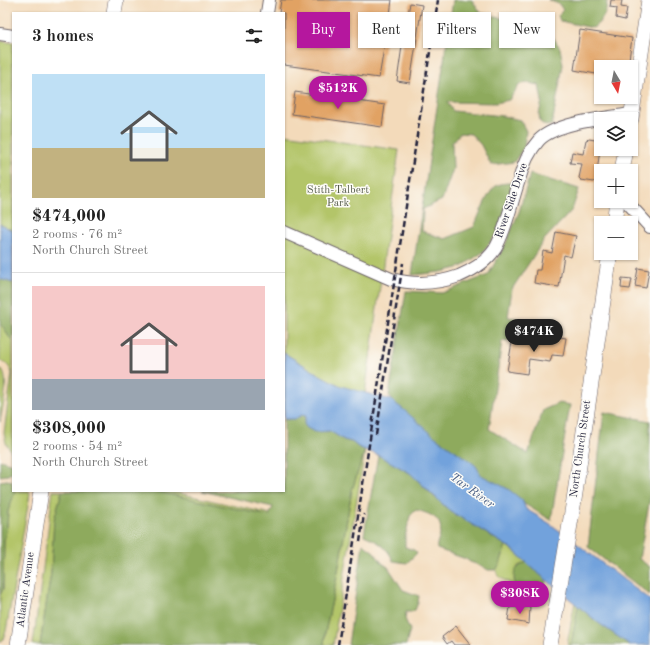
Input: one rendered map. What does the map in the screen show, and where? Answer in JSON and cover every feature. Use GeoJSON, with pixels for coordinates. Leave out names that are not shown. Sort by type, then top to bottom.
{"type":"FeatureCollection","features":[{"type":"Feature","properties":{"kind":"main road"},"geometry":{"type":"LineString","coordinates":[[114,12],[116,0]]}},
{"type":"Feature","properties":{"kind":"main road"},"geometry":{"type":"LineString","coordinates":[[632,112],[649,0]]}},
{"type":"Feature","properties":{"kind":"main road","name":"North Church Street"},"geometry":{"type":"LineString","coordinates":[[551,641],[574,500],[609,260]]}},
{"type":"Feature","properties":{"kind":"main road","name":"Atlantic Avenue"},"geometry":{"type":"LineString","coordinates":[[18,645],[41,492]]}},
{"type":"Feature","properties":{"kind":"main road","name":"Atlantic Avenue"},"geometry":{"type":"LineString","coordinates":[[8,645],[23,566],[34,535]]}},
{"type":"Feature","properties":{"kind":"street"},"geometry":{"type":"LineString","coordinates":[[267,12],[269,0]]}},
{"type":"Feature","properties":{"kind":"street"},"geometry":{"type":"LineString","coordinates":[[0,34],[12,36]]}},
{"type":"Feature","properties":{"kind":"street","name":"River Side Drive"},"geometry":{"type":"LineString","coordinates":[[285,232],[391,279],[422,283],[449,280],[476,268],[495,248],[503,231],[522,169],[529,153],[540,139],[555,130],[594,120]]}},
{"type":"Feature","properties":{"kind":"street"},"geometry":{"type":"LineString","coordinates":[[632,208],[650,227]]}},
{"type":"Feature","properties":{"kind":"green space"},"geometry":{"type":"Polygon","coordinates":[[[453,0],[472,0],[480,12],[451,12],[453,0]]]}},
{"type":"Feature","properties":{"kind":"green space"},"geometry":{"type":"Polygon","coordinates":[[[548,0],[607,0],[604,16],[593,28],[560,21],[558,15],[563,10],[559,4],[548,0]]]}},
{"type":"Feature","properties":{"kind":"green space"},"geometry":{"type":"Polygon","coordinates":[[[491,16],[499,18],[499,48],[555,48],[555,40],[560,48],[563,65],[552,125],[546,126],[540,122],[539,114],[542,101],[539,85],[529,83],[520,84],[509,100],[496,103],[447,102],[453,111],[503,116],[520,120],[526,131],[524,147],[514,162],[491,165],[481,145],[471,134],[460,133],[452,143],[453,169],[442,200],[423,209],[422,231],[445,239],[474,227],[493,189],[500,184],[514,183],[498,232],[483,252],[461,267],[441,272],[412,275],[446,48],[491,48],[491,16]]]}},
{"type":"Feature","properties":{"kind":"green space"},"geometry":{"type":"Polygon","coordinates":[[[0,41],[12,43],[12,230],[0,224],[0,41]]]}},
{"type":"Feature","properties":{"kind":"green space","name":"Stith-Talbert Park"},"geometry":{"type":"Polygon","coordinates":[[[285,134],[399,150],[365,394],[341,386],[285,354],[285,134]]]}},
{"type":"Feature","properties":{"kind":"green space"},"geometry":{"type":"Polygon","coordinates":[[[530,174],[579,189],[572,210],[544,240],[512,289],[508,317],[545,323],[541,333],[530,338],[502,341],[489,429],[528,454],[543,410],[559,403],[570,405],[551,520],[483,479],[405,419],[389,395],[406,291],[442,293],[488,275],[505,245],[519,212],[530,174]]]}},
{"type":"Feature","properties":{"kind":"green space"},"geometry":{"type":"Polygon","coordinates":[[[0,279],[12,283],[12,340],[0,324],[0,279]]]}},
{"type":"Feature","properties":{"kind":"green space"},"geometry":{"type":"Polygon","coordinates":[[[0,324],[12,340],[12,373],[8,365],[0,361],[0,324]]]}},
{"type":"Feature","properties":{"kind":"green space"},"geometry":{"type":"Polygon","coordinates":[[[0,368],[5,378],[5,385],[0,422],[0,368]]]}},
{"type":"Feature","properties":{"kind":"green space"},"geometry":{"type":"Polygon","coordinates":[[[12,373],[12,452],[6,443],[4,433],[12,373]]]}},
{"type":"Feature","properties":{"kind":"green space"},"geometry":{"type":"Polygon","coordinates":[[[604,412],[650,421],[650,498],[639,559],[650,567],[650,595],[588,547],[604,412]]]}},
{"type":"Feature","properties":{"kind":"green space"},"geometry":{"type":"Polygon","coordinates":[[[302,415],[306,416],[305,420],[315,432],[330,431],[344,440],[352,442],[365,450],[352,490],[324,645],[40,645],[51,573],[54,520],[62,492],[160,492],[269,516],[273,507],[206,492],[285,492],[285,419],[302,415]]]}},
{"type":"Feature","properties":{"kind":"green space"},"geometry":{"type":"Polygon","coordinates":[[[365,450],[333,645],[324,645],[352,490],[365,450]]]}},
{"type":"Feature","properties":{"kind":"green space"},"geometry":{"type":"Polygon","coordinates":[[[378,455],[410,473],[455,515],[460,516],[506,545],[500,564],[496,570],[488,570],[466,559],[437,549],[441,528],[440,524],[434,517],[416,510],[410,516],[405,537],[405,547],[414,550],[417,553],[407,563],[393,561],[382,545],[364,535],[378,455]]]}},
{"type":"Feature","properties":{"kind":"green space"},"geometry":{"type":"Polygon","coordinates":[[[0,460],[12,464],[12,473],[8,475],[0,476],[0,460]]]}},
{"type":"Feature","properties":{"kind":"green space"},"geometry":{"type":"Polygon","coordinates":[[[0,481],[12,481],[12,492],[15,492],[8,511],[4,541],[3,589],[0,595],[0,481]]]}},
{"type":"Feature","properties":{"kind":"green space"},"geometry":{"type":"Polygon","coordinates":[[[15,492],[29,492],[6,631],[3,640],[0,643],[0,595],[3,589],[4,541],[8,511],[15,492]]]}},
{"type":"Feature","properties":{"kind":"green space"},"geometry":{"type":"Polygon","coordinates":[[[53,492],[62,492],[54,520],[51,573],[40,645],[33,645],[53,492]]]}},
{"type":"Feature","properties":{"kind":"green space"},"geometry":{"type":"Polygon","coordinates":[[[160,492],[173,492],[271,514],[269,516],[160,492]]]}},
{"type":"Feature","properties":{"kind":"green space"},"geometry":{"type":"Polygon","coordinates":[[[363,544],[374,552],[382,563],[388,567],[403,590],[419,596],[415,610],[406,612],[405,619],[410,630],[406,645],[348,645],[363,544]]]}},
{"type":"Feature","properties":{"kind":"green space"},"geometry":{"type":"Polygon","coordinates":[[[506,545],[527,562],[518,566],[514,579],[516,587],[498,576],[496,570],[500,564],[506,545]]]}},
{"type":"Feature","properties":{"kind":"green space"},"geometry":{"type":"Polygon","coordinates":[[[527,562],[546,579],[542,601],[516,587],[514,578],[515,572],[519,566],[527,562]]]}},
{"type":"Feature","properties":{"kind":"green space"},"geometry":{"type":"Polygon","coordinates":[[[575,602],[578,606],[571,645],[567,645],[575,602]]]}},
{"type":"Feature","properties":{"kind":"green space"},"geometry":{"type":"Polygon","coordinates":[[[578,606],[600,624],[630,645],[571,645],[578,606]]]}},
{"type":"Feature","properties":{"kind":"water"},"geometry":{"type":"Polygon","coordinates":[[[0,224],[12,230],[12,283],[0,279],[0,224]]]}},
{"type":"Feature","properties":{"kind":"water","name":"Tar River"},"geometry":{"type":"Polygon","coordinates":[[[285,354],[341,386],[391,400],[434,436],[476,466],[481,475],[508,489],[522,500],[526,509],[549,523],[650,600],[650,645],[630,645],[600,624],[538,573],[512,549],[450,511],[410,473],[378,455],[358,447],[352,442],[344,440],[330,431],[315,432],[307,428],[304,424],[306,416],[302,415],[295,419],[285,419],[285,354]]]}},
{"type":"Feature","properties":{"kind":"building"},"geometry":{"type":"Polygon","coordinates":[[[281,0],[392,0],[390,12],[358,12],[358,48],[384,48],[379,78],[285,65],[285,12],[279,12],[281,0]]]}},
{"type":"Feature","properties":{"kind":"building"},"geometry":{"type":"Polygon","coordinates":[[[611,0],[622,0],[621,7],[627,8],[625,20],[616,18],[617,8],[610,7],[611,0]]]}},
{"type":"Feature","properties":{"kind":"building"},"geometry":{"type":"Polygon","coordinates":[[[410,3],[422,5],[410,83],[397,81],[402,48],[415,48],[415,12],[408,12],[410,3]]]}},
{"type":"Feature","properties":{"kind":"building"},"geometry":{"type":"Polygon","coordinates":[[[580,30],[632,38],[629,60],[594,60],[594,74],[574,70],[580,30]]]}},
{"type":"Feature","properties":{"kind":"building"},"geometry":{"type":"Polygon","coordinates":[[[295,92],[385,105],[382,127],[292,114],[295,92]]]}},
{"type":"Feature","properties":{"kind":"building"},"geometry":{"type":"Polygon","coordinates":[[[586,140],[594,140],[594,156],[599,156],[598,164],[594,164],[594,182],[581,180],[579,178],[582,164],[570,163],[572,152],[583,154],[586,140]]]}},
{"type":"Feature","properties":{"kind":"building"},"geometry":{"type":"Polygon","coordinates":[[[556,232],[576,236],[571,257],[564,255],[559,287],[534,283],[536,270],[540,270],[543,251],[552,253],[556,232]]]}},
{"type":"Feature","properties":{"kind":"building"},"geometry":{"type":"Polygon","coordinates":[[[638,268],[649,270],[646,288],[635,286],[638,268]]]}},
{"type":"Feature","properties":{"kind":"building"},"geometry":{"type":"Polygon","coordinates":[[[622,278],[632,279],[630,289],[621,288],[622,278]]]}},
{"type":"Feature","properties":{"kind":"building"},"geometry":{"type":"Polygon","coordinates":[[[554,336],[566,338],[563,356],[552,355],[550,362],[529,359],[527,374],[507,371],[512,342],[534,345],[535,342],[543,343],[543,339],[553,341],[554,336]]]}},
{"type":"Feature","properties":{"kind":"building"},"geometry":{"type":"Polygon","coordinates":[[[510,607],[530,607],[529,624],[508,620],[510,607]]]}},
{"type":"Feature","properties":{"kind":"building"},"geometry":{"type":"Polygon","coordinates":[[[456,626],[471,645],[454,645],[451,641],[447,644],[442,637],[456,626]]]}},
{"type":"Feature","properties":{"kind":"railway"},"geometry":{"type":"LineString","coordinates":[[338,645],[438,0]]}},
{"type":"Feature","properties":{"kind":"railway"},"geometry":{"type":"LineString","coordinates":[[376,435],[403,263]]}},
{"type":"Feature","properties":{"kind":"railway"},"geometry":{"type":"LineString","coordinates":[[360,542],[364,514]]}}]}
